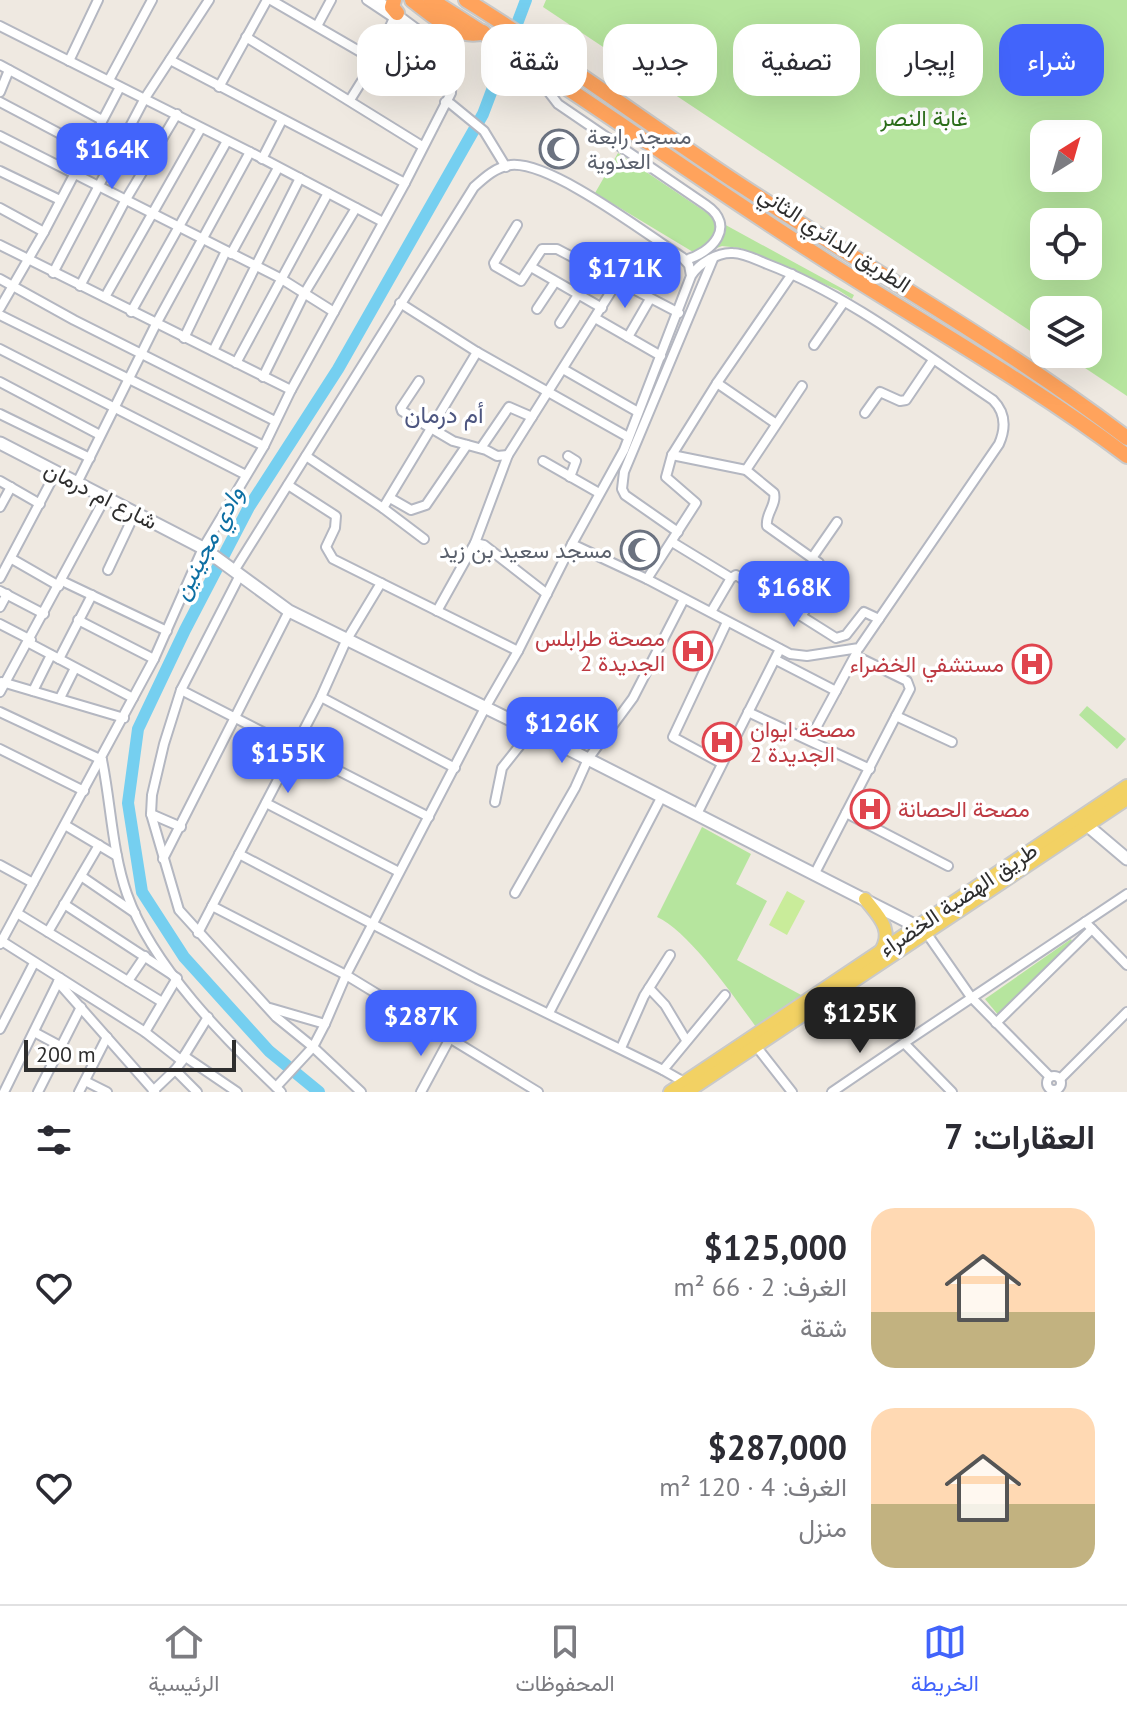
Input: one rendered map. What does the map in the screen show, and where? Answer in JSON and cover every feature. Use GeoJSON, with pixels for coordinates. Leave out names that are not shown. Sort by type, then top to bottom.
{"type":"FeatureCollection","features":[{"type":"Feature","properties":{"kind":"highway"},"geometry":{"type":"LineString","coordinates":[[412,0],[463,33],[481,34]]}},
{"type":"Feature","properties":{"kind":"highway"},"geometry":{"type":"LineString","coordinates":[[431,0],[481,31]]}},
{"type":"Feature","properties":{"kind":"highway","name":"الطريق الدائري الثاني"},"geometry":{"type":"LineString","coordinates":[[466,0],[530,39],[715,168],[1043,378],[1127,438]]}},
{"type":"Feature","properties":{"kind":"highway","name":"الطريق الدائري الثاني"},"geometry":{"type":"LineString","coordinates":[[581,96],[804,247],[1042,395],[1127,456]]}},
{"type":"Feature","properties":{"kind":"main road","name":"طريق الهضبة الخضراء"},"geometry":{"type":"LineString","coordinates":[[670,1092],[688,1089],[756,1046],[1127,786]]}},
{"type":"Feature","properties":{"kind":"main road","name":"طريق الهضبة الخضراء"},"geometry":{"type":"LineString","coordinates":[[688,1089],[881,951],[1088,826],[1127,799]]}},
{"type":"Feature","properties":{"kind":"main road"},"geometry":{"type":"LineString","coordinates":[[865,899],[885,925],[886,937],[881,951]]}},
{"type":"Feature","properties":{"kind":"street"},"geometry":{"type":"LineString","coordinates":[[69,61],[98,0]]}},
{"type":"Feature","properties":{"kind":"street"},"geometry":{"type":"LineString","coordinates":[[109,80],[152,0]]}},
{"type":"Feature","properties":{"kind":"street"},"geometry":{"type":"LineString","coordinates":[[53,273],[145,98],[209,0]]}},
{"type":"Feature","properties":{"kind":"street"},"geometry":{"type":"LineString","coordinates":[[219,87],[269,0],[357,49]]}},
{"type":"Feature","properties":{"kind":"street"},"geometry":{"type":"LineString","coordinates":[[317,26],[331,0]]}},
{"type":"Feature","properties":{"kind":"street"},"geometry":{"type":"LineString","coordinates":[[367,0],[395,11]]}},
{"type":"Feature","properties":{"kind":"street"},"geometry":{"type":"LineString","coordinates":[[237,1092],[0,942],[102,760],[154,659],[205,549],[264,446],[451,93],[448,62],[433,41],[378,0]]}},
{"type":"Feature","properties":{"kind":"street"},"geometry":{"type":"LineString","coordinates":[[0,26],[383,222]]}},
{"type":"Feature","properties":{"kind":"street"},"geometry":{"type":"LineString","coordinates":[[246,37],[422,146]]}},
{"type":"Feature","properties":{"kind":"street"},"geometry":{"type":"LineString","coordinates":[[170,60],[405,183]]}},
{"type":"Feature","properties":{"kind":"street"},"geometry":{"type":"LineString","coordinates":[[0,92],[4,68],[102,120]]}},
{"type":"Feature","properties":{"kind":"street"},"geometry":{"type":"LineString","coordinates":[[0,308],[44,232],[120,87]]}},
{"type":"Feature","properties":{"kind":"street"},"geometry":{"type":"LineString","coordinates":[[350,100],[357,89]]}},
{"type":"Feature","properties":{"kind":"street"},"geometry":{"type":"LineString","coordinates":[[552,96],[558,104],[708,202],[719,220],[719,236],[703,254],[685,260]]}},
{"type":"Feature","properties":{"kind":"street"},"geometry":{"type":"LineString","coordinates":[[0,102],[87,148]]}},
{"type":"Feature","properties":{"kind":"street"},"geometry":{"type":"LineString","coordinates":[[445,102],[484,131],[506,167]]}},
{"type":"Feature","properties":{"kind":"street"},"geometry":{"type":"LineString","coordinates":[[80,286],[125,201],[177,114]]}},
{"type":"Feature","properties":{"kind":"street"},"geometry":{"type":"LineString","coordinates":[[262,159],[282,120]]}},
{"type":"Feature","properties":{"kind":"street"},"geometry":{"type":"LineString","coordinates":[[105,297],[201,128]]}},
{"type":"Feature","properties":{"kind":"street"},"geometry":{"type":"LineString","coordinates":[[0,136],[280,278],[334,312]]}},
{"type":"Feature","properties":{"kind":"street"},"geometry":{"type":"LineString","coordinates":[[131,312],[227,141]]}},
{"type":"Feature","properties":{"kind":"street"},"geometry":{"type":"LineString","coordinates":[[77,483],[156,324],[250,152]]}},
{"type":"Feature","properties":{"kind":"street"},"geometry":{"type":"LineString","coordinates":[[361,1092],[265,1006],[179,910],[151,814],[152,795],[164,744],[181,690],[235,571],[400,303],[474,187],[485,176],[513,165],[531,167],[579,189],[685,260],[691,276]]}},
{"type":"Feature","properties":{"kind":"street"},"geometry":{"type":"LineString","coordinates":[[184,338],[278,168]]}},
{"type":"Feature","properties":{"kind":"street"},"geometry":{"type":"LineString","coordinates":[[0,171],[60,200]]}},
{"type":"Feature","properties":{"kind":"street"},"geometry":{"type":"LineString","coordinates":[[213,351],[300,178]]}},
{"type":"Feature","properties":{"kind":"street"},"geometry":{"type":"LineString","coordinates":[[236,363],[328,193]]}},
{"type":"Feature","properties":{"kind":"street"},"geometry":{"type":"LineString","coordinates":[[0,208],[44,232]]}},
{"type":"Feature","properties":{"kind":"street"},"geometry":{"type":"LineString","coordinates":[[263,377],[304,294],[356,208]]}},
{"type":"Feature","properties":{"kind":"street"},"geometry":{"type":"LineString","coordinates":[[517,225],[494,265],[519,281],[542,249],[557,249],[679,313]]}},
{"type":"Feature","properties":{"kind":"street"},"geometry":{"type":"LineString","coordinates":[[0,245],[291,390]]}},
{"type":"Feature","properties":{"kind":"street"},"geometry":{"type":"LineString","coordinates":[[102,760],[117,856],[146,937],[232,1045],[278,1090],[313,1047],[399,872],[624,450],[691,276],[700,265],[724,254],[738,253],[792,274],[844,302],[933,360],[997,403],[1005,428],[999,444],[857,652],[810,739]]}},
{"type":"Feature","properties":{"kind":"street"},"geometry":{"type":"LineString","coordinates":[[678,532],[625,495],[624,472],[713,259]]}},
{"type":"Feature","properties":{"kind":"street"},"geometry":{"type":"LineString","coordinates":[[531,267],[602,308]]}},
{"type":"Feature","properties":{"kind":"street"},"geometry":{"type":"LineString","coordinates":[[647,579],[696,503],[666,477],[672,455],[792,274]]}},
{"type":"Feature","properties":{"kind":"street"},"geometry":{"type":"LineString","coordinates":[[0,279],[275,421]]}},
{"type":"Feature","properties":{"kind":"street"},"geometry":{"type":"LineString","coordinates":[[537,309],[555,282]]}},
{"type":"Feature","properties":{"kind":"street"},"geometry":{"type":"LineString","coordinates":[[437,611],[475,543],[508,455],[617,282]]}},
{"type":"Feature","properties":{"kind":"street"},"geometry":{"type":"LineString","coordinates":[[560,323],[578,295]]}},
{"type":"Feature","properties":{"kind":"street"},"geometry":{"type":"LineString","coordinates":[[628,337],[650,299]]}},
{"type":"Feature","properties":{"kind":"street"},"geometry":{"type":"LineString","coordinates":[[814,345],[844,302]]}},
{"type":"Feature","properties":{"kind":"street"},"geometry":{"type":"LineString","coordinates":[[400,303],[477,352],[628,437]]}},
{"type":"Feature","properties":{"kind":"street"},"geometry":{"type":"LineString","coordinates":[[0,315],[264,446]]}},
{"type":"Feature","properties":{"kind":"street"},"geometry":{"type":"LineString","coordinates":[[595,318],[661,356]]}},
{"type":"Feature","properties":{"kind":"street"},"geometry":{"type":"LineString","coordinates":[[0,349],[246,475]]}},
{"type":"Feature","properties":{"kind":"street"},"geometry":{"type":"LineString","coordinates":[[383,508],[477,352]]}},
{"type":"Feature","properties":{"kind":"street"},"geometry":{"type":"LineString","coordinates":[[865,413],[880,392],[900,401],[906,400],[933,360]]}},
{"type":"Feature","properties":{"kind":"street"},"geometry":{"type":"LineString","coordinates":[[563,369],[638,412]]}},
{"type":"Feature","properties":{"kind":"street"},"geometry":{"type":"LineString","coordinates":[[419,381],[402,411],[453,441],[481,448],[497,456],[508,455]]}},
{"type":"Feature","properties":{"kind":"street"},"geometry":{"type":"LineString","coordinates":[[0,382],[100,435]]}},
{"type":"Feature","properties":{"kind":"street"},"geometry":{"type":"LineString","coordinates":[[717,383],[775,423]]}},
{"type":"Feature","properties":{"kind":"street"},"geometry":{"type":"LineString","coordinates":[[746,470],[802,386]]}},
{"type":"Feature","properties":{"kind":"street"},"geometry":{"type":"LineString","coordinates":[[481,448],[509,407],[532,417]]}},
{"type":"Feature","properties":{"kind":"street"},"geometry":{"type":"LineString","coordinates":[[0,414],[90,458]]}},
{"type":"Feature","properties":{"kind":"street","name":"شارع ام درمان"},"geometry":{"type":"LineString","coordinates":[[0,443],[205,549],[289,611],[532,730],[921,928]]}},
{"type":"Feature","properties":{"kind":"street"},"geometry":{"type":"LineString","coordinates":[[390,498],[411,510],[426,505],[467,445]]}},
{"type":"Feature","properties":{"kind":"street"},"geometry":{"type":"LineString","coordinates":[[672,455],[746,470],[775,496],[767,526],[819,563],[822,575],[802,615]]}},
{"type":"Feature","properties":{"kind":"street"},"geometry":{"type":"LineString","coordinates":[[306,456],[424,539]]}},
{"type":"Feature","properties":{"kind":"street"},"geometry":{"type":"LineString","coordinates":[[568,456],[576,461],[570,477]]}},
{"type":"Feature","properties":{"kind":"street"},"geometry":{"type":"LineString","coordinates":[[543,461],[599,493]]}},
{"type":"Feature","properties":{"kind":"street"},"geometry":{"type":"LineString","coordinates":[[0,578],[56,472]]}},
{"type":"Feature","properties":{"kind":"street"},"geometry":{"type":"LineString","coordinates":[[0,481],[40,504]]}},
{"type":"Feature","properties":{"kind":"street"},"geometry":{"type":"LineString","coordinates":[[288,485],[336,516],[335,528],[326,547],[333,559],[518,651]]}},
{"type":"Feature","properties":{"kind":"street"},"geometry":{"type":"LineString","coordinates":[[0,507],[11,487]]}},
{"type":"Feature","properties":{"kind":"street"},"geometry":{"type":"LineString","coordinates":[[0,692],[2,682],[30,641],[105,498]]}},
{"type":"Feature","properties":{"kind":"street"},"geometry":{"type":"LineString","coordinates":[[108,570],[135,513]]}},
{"type":"Feature","properties":{"kind":"street"},"geometry":{"type":"LineString","coordinates":[[812,558],[837,522]]}},
{"type":"Feature","properties":{"kind":"street"},"geometry":{"type":"LineString","coordinates":[[672,542],[731,578]]}},
{"type":"Feature","properties":{"kind":"street"},"geometry":{"type":"LineString","coordinates":[[475,543],[484,545],[547,594]]}},
{"type":"Feature","properties":{"kind":"street"},"geometry":{"type":"LineString","coordinates":[[572,544],[647,579],[780,649],[798,656],[857,652],[909,684],[909,692],[815,873]]}},
{"type":"Feature","properties":{"kind":"street"},"geometry":{"type":"LineString","coordinates":[[12,559],[167,631]]}},
{"type":"Feature","properties":{"kind":"street"},"geometry":{"type":"LineString","coordinates":[[711,612],[731,578],[738,575],[838,639],[846,635],[864,612],[879,619]]}},
{"type":"Feature","properties":{"kind":"street"},"geometry":{"type":"LineString","coordinates":[[198,933],[321,697],[346,641],[381,583]]}},
{"type":"Feature","properties":{"kind":"street"},"geometry":{"type":"LineString","coordinates":[[0,607],[3,592],[44,614]]}},
{"type":"Feature","properties":{"kind":"street"},"geometry":{"type":"LineString","coordinates":[[33,691],[92,595]]}},
{"type":"Feature","properties":{"kind":"street"},"geometry":{"type":"LineString","coordinates":[[515,893],[575,788],[588,759],[633,698],[684,599]]}},
{"type":"Feature","properties":{"kind":"street"},"geometry":{"type":"LineString","coordinates":[[163,859],[289,611]]}},
{"type":"Feature","properties":{"kind":"street"},"geometry":{"type":"LineString","coordinates":[[78,620],[154,659]]}},
{"type":"Feature","properties":{"kind":"street"},"geometry":{"type":"LineString","coordinates":[[721,763],[673,737],[727,622]]}},
{"type":"Feature","properties":{"kind":"street"},"geometry":{"type":"LineString","coordinates":[[0,624],[133,698]]}},
{"type":"Feature","properties":{"kind":"street"},"geometry":{"type":"LineString","coordinates":[[697,814],[780,649]]}},
{"type":"Feature","properties":{"kind":"street"},"geometry":{"type":"LineString","coordinates":[[776,660],[836,691]]}},
{"type":"Feature","properties":{"kind":"street"},"geometry":{"type":"LineString","coordinates":[[60,698],[75,668]]}},
{"type":"Feature","properties":{"kind":"street"},"geometry":{"type":"LineString","coordinates":[[2,682],[124,718]]}},
{"type":"Feature","properties":{"kind":"street"},"geometry":{"type":"LineString","coordinates":[[181,690],[429,817]]}},
{"type":"Feature","properties":{"kind":"street"},"geometry":{"type":"LineString","coordinates":[[321,697],[455,768]]}},
{"type":"Feature","properties":{"kind":"street"},"geometry":{"type":"LineString","coordinates":[[0,712],[102,760]]}},
{"type":"Feature","properties":{"kind":"street"},"geometry":{"type":"LineString","coordinates":[[748,712],[870,769]]}},
{"type":"Feature","properties":{"kind":"street"},"geometry":{"type":"LineString","coordinates":[[896,716],[952,742]]}},
{"type":"Feature","properties":{"kind":"street"},"geometry":{"type":"LineString","coordinates":[[495,802],[502,768],[532,730]]}},
{"type":"Feature","properties":{"kind":"street"},"geometry":{"type":"LineString","coordinates":[[0,749],[84,791]]}},
{"type":"Feature","properties":{"kind":"street"},"geometry":{"type":"LineString","coordinates":[[549,1013],[662,796]]}},
{"type":"Feature","properties":{"kind":"street"},"geometry":{"type":"LineString","coordinates":[[266,803],[399,872]]}},
{"type":"Feature","properties":{"kind":"street"},"geometry":{"type":"LineString","coordinates":[[846,813],[948,866]]}},
{"type":"Feature","properties":{"kind":"street"},"geometry":{"type":"LineString","coordinates":[[151,814],[181,827]]}},
{"type":"Feature","properties":{"kind":"street"},"geometry":{"type":"LineString","coordinates":[[65,825],[117,856]]}},
{"type":"Feature","properties":{"kind":"street"},"geometry":{"type":"LineString","coordinates":[[1088,826],[1127,859]]}},
{"type":"Feature","properties":{"kind":"street"},"geometry":{"type":"LineString","coordinates":[[48,932],[99,845]]}},
{"type":"Feature","properties":{"kind":"street"},"geometry":{"type":"LineString","coordinates":[[239,854],[477,979],[621,1048],[663,1070],[688,1089]]}},
{"type":"Feature","properties":{"kind":"street"},"geometry":{"type":"LineString","coordinates":[[0,865],[33,883]]}},
{"type":"Feature","properties":{"kind":"street"},"geometry":{"type":"LineString","coordinates":[[81,876],[136,914]]}},
{"type":"Feature","properties":{"kind":"street"},"geometry":{"type":"LineString","coordinates":[[111,896],[123,877]]}},
{"type":"Feature","properties":{"kind":"street"},"geometry":{"type":"LineString","coordinates":[[996,1023],[1089,926],[1127,894]]}},
{"type":"Feature","properties":{"kind":"street"},"geometry":{"type":"LineString","coordinates":[[64,904],[177,978]]}},
{"type":"Feature","properties":{"kind":"street"},"geometry":{"type":"LineString","coordinates":[[212,906],[346,975],[538,1092]]}},
{"type":"Feature","properties":{"kind":"street"},"geometry":{"type":"LineString","coordinates":[[17,913],[162,1002]]}},
{"type":"Feature","properties":{"kind":"street"},"geometry":{"type":"LineString","coordinates":[[1089,926],[1127,965]]}},
{"type":"Feature","properties":{"kind":"street"},"geometry":{"type":"LineString","coordinates":[[832,1092],[846,1089],[904,1043],[971,997],[1089,926]]}},
{"type":"Feature","properties":{"kind":"street"},"geometry":{"type":"LineString","coordinates":[[921,928],[971,997],[1058,1084]]}},
{"type":"Feature","properties":{"kind":"street"},"geometry":{"type":"LineString","coordinates":[[621,1048],[649,988],[670,955]]}},
{"type":"Feature","properties":{"kind":"street"},"geometry":{"type":"LineString","coordinates":[[128,981],[145,956]]}},
{"type":"Feature","properties":{"kind":"street"},"geometry":{"type":"LineString","coordinates":[[0,1029],[34,963]]}},
{"type":"Feature","properties":{"kind":"street"},"geometry":{"type":"LineString","coordinates":[[145,1032],[177,978]]}},
{"type":"Feature","properties":{"kind":"street"},"geometry":{"type":"LineString","coordinates":[[59,980],[154,1091],[175,1070],[208,1017]]}},
{"type":"Feature","properties":{"kind":"street"},"geometry":{"type":"LineString","coordinates":[[4,1092],[59,980]]}},
{"type":"Feature","properties":{"kind":"street"},"geometry":{"type":"LineString","coordinates":[[649,988],[665,1005],[686,1040]]}},
{"type":"Feature","properties":{"kind":"street"},"geometry":{"type":"LineString","coordinates":[[663,1070],[725,995]]}},
{"type":"Feature","properties":{"kind":"street"},"geometry":{"type":"LineString","coordinates":[[265,1006],[325,1024]]}},
{"type":"Feature","properties":{"kind":"street"},"geometry":{"type":"LineString","coordinates":[[39,1092],[81,1007]]}},
{"type":"Feature","properties":{"kind":"street"},"geometry":{"type":"LineString","coordinates":[[1058,1084],[1127,1012]]}},
{"type":"Feature","properties":{"kind":"street"},"geometry":{"type":"LineString","coordinates":[[34,1032],[62,1047]]}},
{"type":"Feature","properties":{"kind":"street"},"geometry":{"type":"LineString","coordinates":[[79,1092],[107,1037]]}},
{"type":"Feature","properties":{"kind":"street"},"geometry":{"type":"LineString","coordinates":[[425,1090],[449,1040]]}},
{"type":"Feature","properties":{"kind":"street"},"geometry":{"type":"LineString","coordinates":[[904,1043],[952,1092]]}},
{"type":"Feature","properties":{"kind":"street"},"geometry":{"type":"LineString","coordinates":[[756,1046],[792,1092]]}},
{"type":"Feature","properties":{"kind":"street"},"geometry":{"type":"LineString","coordinates":[[175,1070],[197,1092]]}},
{"type":"Feature","properties":{"kind":"street"},"geometry":{"type":"LineString","coordinates":[[85,1081],[107,1092]]}},
{"type":"Feature","properties":{"kind":"street"},"geometry":{"type":"LineString","coordinates":[[1046,1090],[1047,1083],[1058,1084]]}},
{"type":"Feature","properties":{"kind":"green space","name":"غابة النصر"},"geometry":{"type":"Polygon","coordinates":[[[546,0],[1127,0],[1127,396],[1085,368],[1102,368],[1102,296],[1030,296],[1030,331],[677,96],[717,96],[717,24],[603,24],[603,47],[587,36],[587,24],[569,24],[543,7],[546,0]]]}},
{"type":"Feature","properties":{"kind":"green space"},"geometry":{"type":"Polygon","coordinates":[[[618,153],[722,223],[854,295],[852,299],[740,248],[722,246],[698,255],[595,193],[618,153]]]}},
{"type":"Feature","properties":{"kind":"green space"},"geometry":{"type":"Polygon","coordinates":[[[1087,706],[1126,739],[1117,749],[1079,715],[1087,706]]]}},
{"type":"Feature","properties":{"kind":"green space"},"geometry":{"type":"Polygon","coordinates":[[[702,827],[751,854],[736,884],[767,901],[737,960],[803,996],[756,1027],[696,950],[669,924],[657,917],[702,827]]]}},
{"type":"Feature","properties":{"kind":"green space"},"geometry":{"type":"Polygon","coordinates":[[[787,891],[805,901],[787,935],[769,925],[787,891]]]}},
{"type":"Feature","properties":{"kind":"green space"},"geometry":{"type":"Polygon","coordinates":[[[1071,939],[1073,943],[999,1016],[985,999],[1071,939]]]}},
{"type":"Feature","properties":{"kind":"waterway","name":"وادي مجينين"},"geometry":{"type":"LineString","coordinates":[[319,1092],[269,1051],[184,957],[142,892],[128,803],[138,729],[249,507],[338,369],[483,114],[526,0]]}},
{"type":"Feature","properties":{"kind":"place","name":"مسجد رابعة العدوية"},"geometry":{"type":"Point","coordinates":[559,149]}},
{"type":"Feature","properties":{"kind":"place","name":"مسجد سعيد بن زيد"},"geometry":{"type":"Point","coordinates":[640,550]}},
{"type":"Feature","properties":{"kind":"place","name":"مصحة طرابلس الجديدة 2"},"geometry":{"type":"Point","coordinates":[693,651]}},
{"type":"Feature","properties":{"kind":"place","name":"مستشفي الخضراء"},"geometry":{"type":"Point","coordinates":[1032,664]}},
{"type":"Feature","properties":{"kind":"place","name":"مصحة ايوان الجديدة 2"},"geometry":{"type":"Point","coordinates":[722,742]}},
{"type":"Feature","properties":{"kind":"place","name":"مصحة الحصانة"},"geometry":{"type":"Point","coordinates":[870,809]}},
{"type":"Feature","properties":{"kind":"district","name":"أم درمان"},"geometry":{"type":"Point","coordinates":[444,415]}}]}
